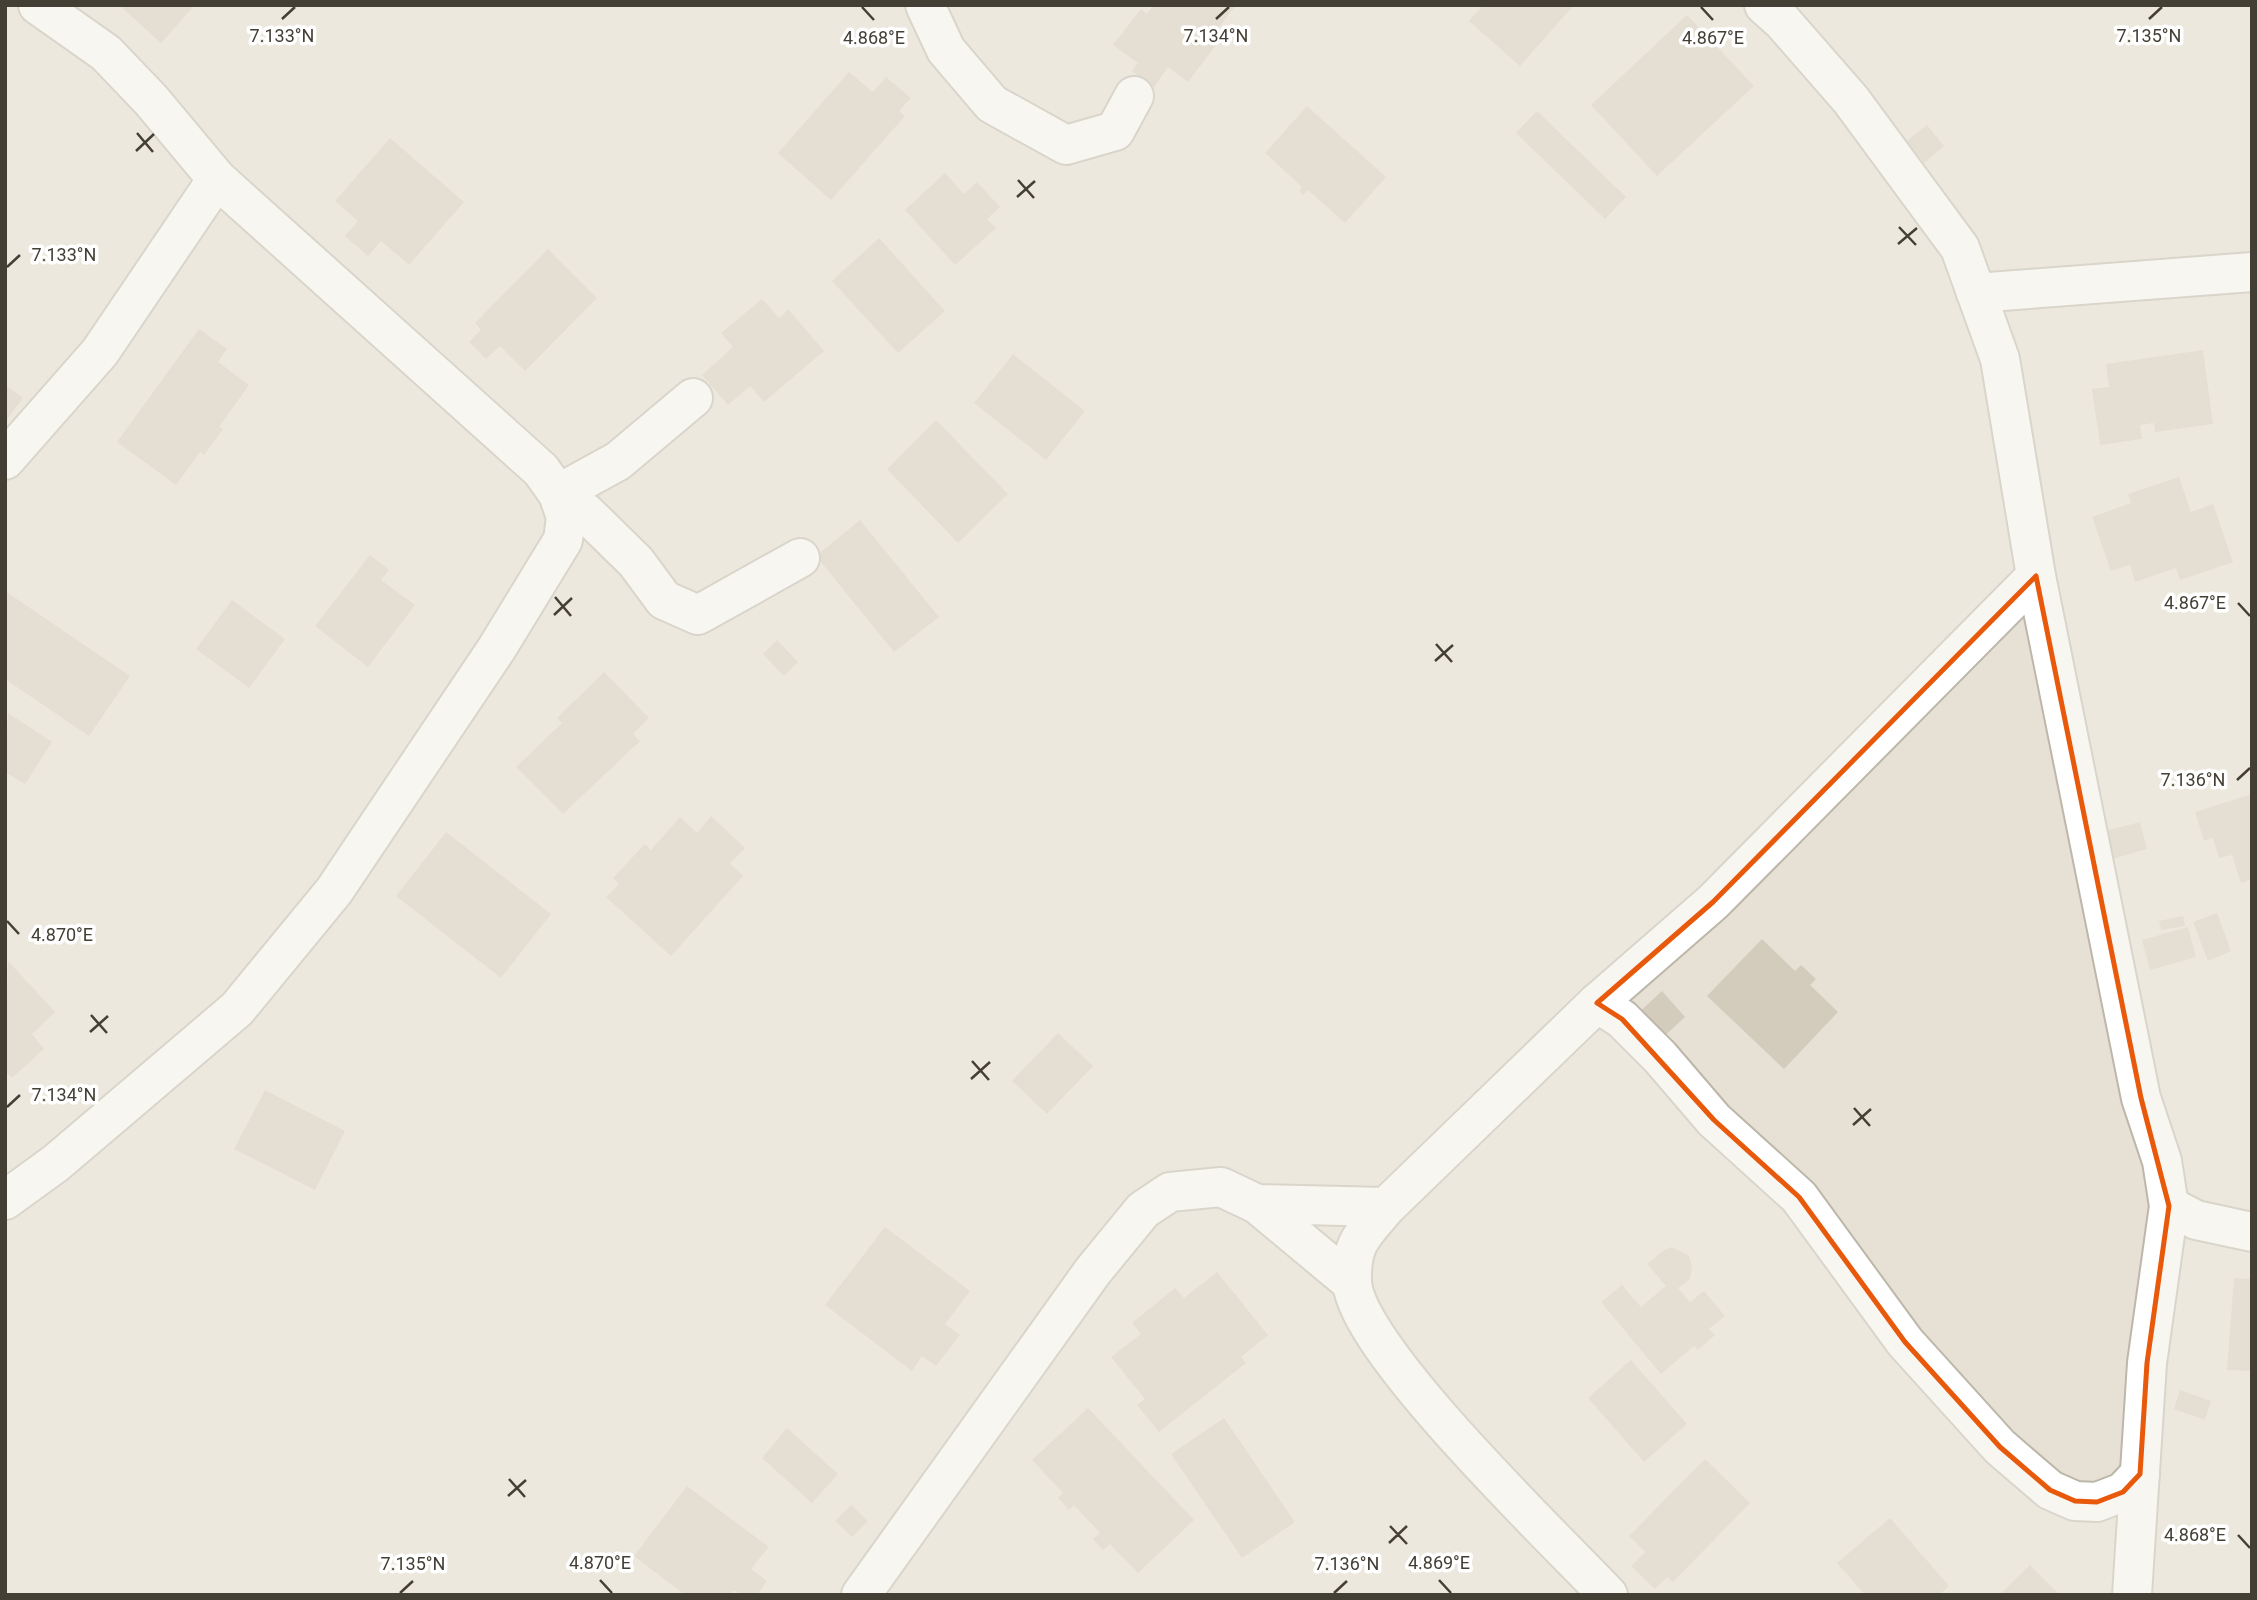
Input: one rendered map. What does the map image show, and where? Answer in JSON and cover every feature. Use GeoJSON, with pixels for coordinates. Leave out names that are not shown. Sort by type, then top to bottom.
{"type":"FeatureCollection","features":[{"type":"Feature","properties":{"kind":"street"},"geometry":{"type":"LineString","coordinates":[[5,1200],[56,1163],[237,1009],[334,891],[496,648],[563,540],[566,517],[558,494],[541,470],[217,180],[151,100],[106,53],[38,5]]}},
{"type":"Feature","properties":{"kind":"street"},"geometry":{"type":"LineString","coordinates":[[925,5],[946,50],[992,104],[1066,145],[1115,131],[1134,96]]}},
{"type":"Feature","properties":{"kind":"street"},"geometry":{"type":"LineString","coordinates":[[1764,5],[1782,21],[1851,100],[1960,248],[2000,359],[2036,576],[2141,1098],[2162,1161],[2169,1206],[2147,1363],[2132,1595]]}},
{"type":"Feature","properties":{"kind":"street"},"geometry":{"type":"LineString","coordinates":[[5,460],[100,352],[217,180]]}},
{"type":"Feature","properties":{"kind":"street"},"geometry":{"type":"LineString","coordinates":[[1976,293],[2252,272]]}},
{"type":"Feature","properties":{"kind":"street"},"geometry":{"type":"LineString","coordinates":[[558,494],[618,461],[693,398]]}},
{"type":"Feature","properties":{"kind":"street"},"geometry":{"type":"LineString","coordinates":[[558,494],[586,513],[636,562],[664,600],[698,615],[800,558]]}},
{"type":"Feature","properties":{"kind":"street"},"geometry":{"type":"LineString","coordinates":[[1608,1595],[1425,1402],[1365,1321],[1352,1283],[1355,1244],[1386,1207],[1597,1003],[1713,902],[2036,576]]}},
{"type":"Feature","properties":{"kind":"street"},"geometry":{"type":"LineString","coordinates":[[1597,1003],[1622,1019],[1660,1057],[1714,1120],[1799,1198],[1905,1342],[2000,1447],[2050,1490],[2075,1501],[2097,1502],[2123,1492],[2140,1475]]}},
{"type":"Feature","properties":{"kind":"street"},"geometry":{"type":"LineString","coordinates":[[861,1595],[1093,1271],[1143,1210],[1170,1192],[1192,1187],[1221,1187],[1257,1204],[1352,1283]]}},
{"type":"Feature","properties":{"kind":"street"},"geometry":{"type":"LineString","coordinates":[[1257,1204],[1386,1207]]}},
{"type":"Feature","properties":{"kind":"street"},"geometry":{"type":"LineString","coordinates":[[2169,1206],[2196,1220],[2252,1232]]}},
{"type":"Feature","properties":{"kind":"highlighted area"},"geometry":{"type":"Polygon","coordinates":[[[2036,576],[2141,1098],[2169,1206],[2147,1363],[2140,1474],[2123,1492],[2097,1502],[2075,1501],[2050,1490],[2000,1447],[1905,1342],[1799,1197],[1714,1120],[1622,1019],[1597,1003],[1713,902],[2036,576]]]}},
{"type":"Feature","properties":{"kind":"shaded area"},"geometry":{"type":"Polygon","coordinates":[[[5,5],[2252,5],[2252,1595],[5,1595],[5,5]]]}},
{"type":"Feature","properties":{"kind":"building"},"geometry":{"type":"Polygon","coordinates":[[[119,5],[195,5],[161,43],[119,5]]]}},
{"type":"Feature","properties":{"kind":"building"},"geometry":{"type":"Polygon","coordinates":[[[1154,5],[1236,5],[1210,39],[1217,44],[1188,82],[1168,67],[1154,87],[1132,71],[1138,63],[1113,45],[1141,9],[1147,14],[1154,5]]]}},
{"type":"Feature","properties":{"kind":"building"},"geometry":{"type":"Polygon","coordinates":[[[1483,5],[1574,5],[1520,66],[1469,21],[1483,5]]]}},
{"type":"Feature","properties":{"kind":"building"},"geometry":{"type":"Polygon","coordinates":[[[1687,15],[1754,86],[1657,176],[1591,105],[1687,15]]]}},
{"type":"Feature","properties":{"kind":"building"},"geometry":{"type":"Polygon","coordinates":[[[849,72],[873,92],[886,77],[911,98],[899,111],[905,116],[831,200],[778,153],[849,72]]]}},
{"type":"Feature","properties":{"kind":"building"},"geometry":{"type":"Polygon","coordinates":[[[1307,106],[1386,177],[1345,223],[1308,190],[1303,195],[1299,191],[1302,187],[1265,153],[1307,106]]]}},
{"type":"Feature","properties":{"kind":"building"},"geometry":{"type":"Polygon","coordinates":[[[1537,111],[1626,197],[1605,219],[1516,133],[1537,111]]]}},
{"type":"Feature","properties":{"kind":"building"},"geometry":{"type":"Polygon","coordinates":[[[1927,125],[1944,146],[1924,163],[1907,141],[1927,125]]]}},
{"type":"Feature","properties":{"kind":"building"},"geometry":{"type":"Polygon","coordinates":[[[390,138],[464,202],[409,265],[381,241],[368,256],[345,236],[358,221],[335,201],[390,138]]]}},
{"type":"Feature","properties":{"kind":"building"},"geometry":{"type":"Polygon","coordinates":[[[945,173],[964,194],[977,182],[1000,207],[987,219],[996,228],[955,265],[905,210],[945,173]]]}},
{"type":"Feature","properties":{"kind":"building"},"geometry":{"type":"Polygon","coordinates":[[[879,238],[945,311],[898,353],[832,281],[879,238]]]}},
{"type":"Feature","properties":{"kind":"building"},"geometry":{"type":"Polygon","coordinates":[[[548,249],[597,298],[525,371],[500,346],[486,359],[469,342],[481,330],[475,323],[548,249]]]}},
{"type":"Feature","properties":{"kind":"building"},"geometry":{"type":"Polygon","coordinates":[[[762,299],[779,318],[788,309],[824,351],[764,402],[750,386],[728,405],[702,375],[733,347],[721,333],[762,299]]]}},
{"type":"Feature","properties":{"kind":"building"},"geometry":{"type":"Polygon","coordinates":[[[199,329],[227,349],[218,362],[249,385],[219,427],[223,429],[204,455],[200,452],[176,485],[117,442],[199,329]]]}},
{"type":"Feature","properties":{"kind":"building"},"geometry":{"type":"Polygon","coordinates":[[[2203,350],[2213,424],[2155,432],[2154,423],[2140,425],[2142,439],[2100,445],[2092,389],[2109,387],[2106,364],[2203,350]]]}},
{"type":"Feature","properties":{"kind":"building"},"geometry":{"type":"Polygon","coordinates":[[[1013,354],[1085,411],[1046,460],[974,403],[1013,354]]]}},
{"type":"Feature","properties":{"kind":"building"},"geometry":{"type":"Polygon","coordinates":[[[5,385],[23,398],[5,422],[5,385]]]}},
{"type":"Feature","properties":{"kind":"building"},"geometry":{"type":"Polygon","coordinates":[[[936,420],[1008,494],[958,543],[887,469],[936,420]]]}},
{"type":"Feature","properties":{"kind":"building"},"geometry":{"type":"Polygon","coordinates":[[[2179,477],[2191,512],[2213,504],[2233,562],[2180,580],[2176,568],[2135,582],[2130,565],[2111,571],[2092,517],[2131,503],[2128,494],[2179,477]]]}},
{"type":"Feature","properties":{"kind":"building"},"geometry":{"type":"Polygon","coordinates":[[[860,520],[939,617],[894,652],[816,556],[860,520]]]}},
{"type":"Feature","properties":{"kind":"building"},"geometry":{"type":"Polygon","coordinates":[[[370,555],[389,570],[381,580],[415,605],[368,667],[315,626],[370,555]]]}},
{"type":"Feature","properties":{"kind":"building"},"geometry":{"type":"Polygon","coordinates":[[[5,591],[130,676],[89,736],[5,679],[5,591]]]}},
{"type":"Feature","properties":{"kind":"building"},"geometry":{"type":"Polygon","coordinates":[[[232,600],[285,639],[249,688],[196,649],[232,600]]]}},
{"type":"Feature","properties":{"kind":"building"},"geometry":{"type":"Polygon","coordinates":[[[777,640],[798,662],[784,676],[763,654],[777,640]]]}},
{"type":"Feature","properties":{"kind":"building"},"geometry":{"type":"Polygon","coordinates":[[[604,672],[649,718],[633,734],[640,741],[563,814],[516,767],[562,723],[557,718],[604,672]]]}},
{"type":"Feature","properties":{"kind":"building"},"geometry":{"type":"Polygon","coordinates":[[[8,713],[52,742],[25,784],[5,772],[8,713]]]}},
{"type":"Feature","properties":{"kind":"building"},"geometry":{"type":"Polygon","coordinates":[[[2252,794],[2252,879],[2241,883],[2232,855],[2219,858],[2213,838],[2204,841],[2195,812],[2252,794]]]}},
{"type":"Feature","properties":{"kind":"building"},"geometry":{"type":"Polygon","coordinates":[[[711,816],[745,848],[730,863],[743,876],[671,956],[606,897],[619,884],[613,878],[645,844],[651,850],[680,817],[697,833],[711,816]]]}},
{"type":"Feature","properties":{"kind":"building"},"geometry":{"type":"Polygon","coordinates":[[[2140,822],[2147,849],[2112,859],[2105,831],[2140,822]]]}},
{"type":"Feature","properties":{"kind":"building"},"geometry":{"type":"Polygon","coordinates":[[[446,832],[551,914],[501,978],[396,896],[446,832]]]}},
{"type":"Feature","properties":{"kind":"building"},"geometry":{"type":"Polygon","coordinates":[[[2217,913],[2231,951],[2208,961],[2193,922],[2217,913]]]}},
{"type":"Feature","properties":{"kind":"building"},"geometry":{"type":"Polygon","coordinates":[[[2183,916],[2185,926],[2161,930],[2159,921],[2183,916]]]}},
{"type":"Feature","properties":{"kind":"building"},"geometry":{"type":"Polygon","coordinates":[[[2188,927],[2196,957],[2150,970],[2142,940],[2188,927]]]}},
{"type":"Feature","properties":{"kind":"building"},"geometry":{"type":"Polygon","coordinates":[[[1762,939],[1795,971],[1801,965],[1816,979],[1810,985],[1838,1012],[1784,1069],[1707,996],[1762,939]]]}},
{"type":"Feature","properties":{"kind":"building"},"geometry":{"type":"Polygon","coordinates":[[[8,961],[55,1012],[32,1034],[44,1049],[12,1078],[5,1071],[8,961]]]}},
{"type":"Feature","properties":{"kind":"building"},"geometry":{"type":"Polygon","coordinates":[[[1662,991],[1685,1017],[1658,1042],[1634,1017],[1662,991]]]}},
{"type":"Feature","properties":{"kind":"building"},"geometry":{"type":"Polygon","coordinates":[[[1058,1033],[1093,1066],[1047,1114],[1012,1081],[1058,1033]]]}},
{"type":"Feature","properties":{"kind":"building"},"geometry":{"type":"Polygon","coordinates":[[[265,1090],[345,1131],[315,1190],[234,1149],[265,1090]]]}},
{"type":"Feature","properties":{"kind":"building"},"geometry":{"type":"Polygon","coordinates":[[[885,1227],[970,1291],[945,1324],[960,1335],[936,1366],[922,1356],[912,1371],[825,1305],[885,1227]]]}},
{"type":"Feature","properties":{"kind":"building"},"geometry":{"type":"Polygon","coordinates":[[[1672,1247],[1689,1256],[1692,1266],[1690,1279],[1678,1288],[1690,1302],[1704,1291],[1725,1316],[1709,1329],[1715,1335],[1698,1350],[1694,1346],[1661,1374],[1601,1302],[1622,1285],[1641,1307],[1666,1286],[1647,1264],[1672,1247]]]}},
{"type":"Feature","properties":{"kind":"building"},"geometry":{"type":"Polygon","coordinates":[[[1217,1272],[1268,1335],[1241,1357],[1246,1363],[1159,1432],[1137,1405],[1145,1399],[1111,1357],[1141,1334],[1132,1323],[1175,1288],[1184,1298],[1217,1272]]]}},
{"type":"Feature","properties":{"kind":"building"},"geometry":{"type":"Polygon","coordinates":[[[2234,1278],[2252,1279],[2252,1371],[2227,1370],[2234,1278]]]}},
{"type":"Feature","properties":{"kind":"building"},"geometry":{"type":"Polygon","coordinates":[[[1631,1360],[1687,1424],[1644,1462],[1588,1398],[1631,1360]]]}},
{"type":"Feature","properties":{"kind":"building"},"geometry":{"type":"Polygon","coordinates":[[[2180,1390],[2211,1401],[2205,1420],[2174,1409],[2180,1390]]]}},
{"type":"Feature","properties":{"kind":"building"},"geometry":{"type":"Polygon","coordinates":[[[1088,1408],[1194,1520],[1138,1573],[1110,1544],[1103,1550],[1093,1539],[1100,1533],[1074,1505],[1069,1510],[1058,1498],[1063,1493],[1032,1460],[1088,1408]]]}},
{"type":"Feature","properties":{"kind":"building"},"geometry":{"type":"Polygon","coordinates":[[[1224,1418],[1295,1522],[1242,1558],[1171,1454],[1224,1418]]]}},
{"type":"Feature","properties":{"kind":"building"},"geometry":{"type":"Polygon","coordinates":[[[787,1428],[838,1474],[812,1503],[762,1458],[787,1428]]]}},
{"type":"Feature","properties":{"kind":"building"},"geometry":{"type":"Polygon","coordinates":[[[1705,1459],[1750,1503],[1673,1582],[1667,1577],[1655,1589],[1631,1566],[1645,1552],[1629,1536],[1705,1459]]]}},
{"type":"Feature","properties":{"kind":"building"},"geometry":{"type":"Polygon","coordinates":[[[687,1486],[769,1547],[751,1569],[767,1581],[757,1595],[741,1595],[734,1590],[731,1595],[685,1595],[634,1556],[687,1486]]]}},
{"type":"Feature","properties":{"kind":"building"},"geometry":{"type":"Polygon","coordinates":[[[851,1505],[868,1521],[852,1537],[835,1521],[851,1505]]]}},
{"type":"Feature","properties":{"kind":"building"},"geometry":{"type":"Polygon","coordinates":[[[1890,1518],[1949,1586],[1939,1595],[1865,1595],[1837,1563],[1890,1518]]]}},
{"type":"Feature","properties":{"kind":"building"},"geometry":{"type":"Polygon","coordinates":[[[2030,1565],[2060,1595],[1999,1595],[2030,1565]]]}}]}
